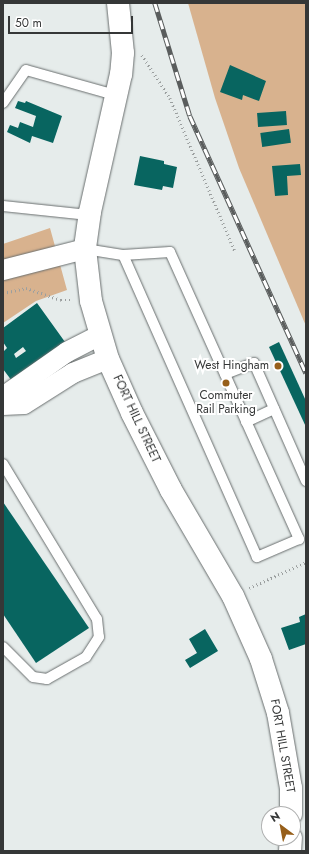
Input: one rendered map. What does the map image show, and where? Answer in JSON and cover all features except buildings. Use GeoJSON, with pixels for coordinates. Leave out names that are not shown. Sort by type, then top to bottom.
{"type":"FeatureCollection","features":[{"type":"Feature","properties":{"kind":"main road","name":"FORT HILL STREET"},"geometry":{"type":"LineString","coordinates":[[118,3],[123,54],[116,95],[89,215],[85,249],[91,297],[100,335],[108,359],[171,490],[233,596],[262,659],[278,713],[291,788],[291,806]]}},
{"type":"Feature","properties":{"kind":"street"},"geometry":{"type":"LineString","coordinates":[[3,270],[85,249]]}},
{"type":"Feature","properties":{"kind":"street"},"geometry":{"type":"LineString","coordinates":[[3,397],[67,352],[100,335]]}},
{"type":"Feature","properties":{"kind":"street"},"geometry":{"type":"LineString","coordinates":[[3,405],[24,404],[73,374],[108,359]]}},
{"type":"Feature","properties":{"kind":"lane"},"geometry":{"type":"LineString","coordinates":[[3,103],[26,70],[116,95]]}},
{"type":"Feature","properties":{"kind":"lane"},"geometry":{"type":"LineString","coordinates":[[3,206],[89,215]]}},
{"type":"Feature","properties":{"kind":"lane"},"geometry":{"type":"LineString","coordinates":[[85,249],[123,255],[170,252],[246,422],[302,537],[257,557],[123,255]]}},
{"type":"Feature","properties":{"kind":"lane"},"geometry":{"type":"LineString","coordinates":[[225,374],[254,363],[306,481]]}},
{"type":"Feature","properties":{"kind":"lane"},"geometry":{"type":"LineString","coordinates":[[246,422],[274,409]]}},
{"type":"Feature","properties":{"kind":"lane"},"geometry":{"type":"LineString","coordinates":[[3,464],[97,619],[99,637],[86,657],[47,679],[33,677],[3,647]]}},
{"type":"Feature","properties":{"kind":"path"},"geometry":{"type":"LineString","coordinates":[[123,54],[142,55],[166,88],[235,251]]}},
{"type":"Feature","properties":{"kind":"path"},"geometry":{"type":"LineString","coordinates":[[3,293],[26,288],[61,300],[91,297]]}},
{"type":"Feature","properties":{"kind":"path"},"geometry":{"type":"LineString","coordinates":[[233,596],[306,562]]}},
{"type":"Feature","properties":{"kind":"shaded area"},"geometry":{"type":"Polygon","coordinates":[[[188,3],[306,3],[306,326],[239,168],[215,98],[188,3]]]}},
{"type":"Feature","properties":{"kind":"shaded area"},"geometry":{"type":"Polygon","coordinates":[[[50,228],[67,290],[36,301],[3,323],[3,244],[50,228]]]}},
{"type":"Feature","properties":{"kind":"railway"},"geometry":{"type":"LineString","coordinates":[[155,3],[190,116],[306,373]]}},
{"type":"Feature","properties":{"kind":"place","name":"West Hingham"},"geometry":{"type":"Point","coordinates":[278,366]}},
{"type":"Feature","properties":{"kind":"place","name":"Commuter Rail Parking"},"geometry":{"type":"Point","coordinates":[226,383]}}]}
